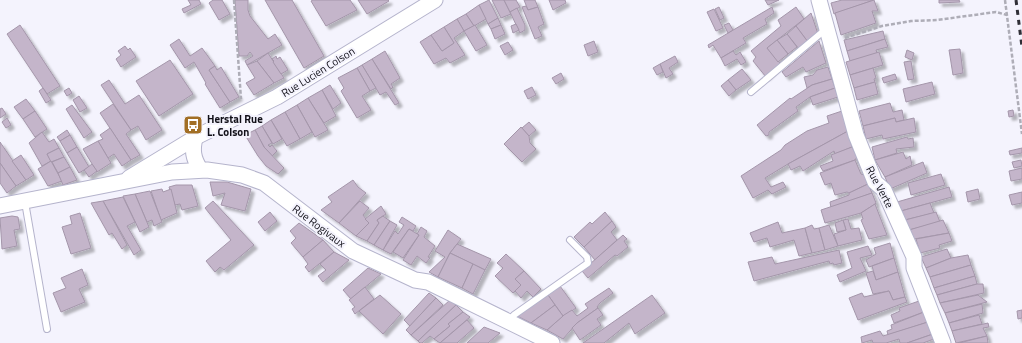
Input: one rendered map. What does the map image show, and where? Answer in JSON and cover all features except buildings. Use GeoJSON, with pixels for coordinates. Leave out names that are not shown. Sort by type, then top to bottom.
{"type":"FeatureCollection","features":[{"type":"Feature","properties":{"kind":"street","name":"Rue Lucien Colson"},"geometry":{"type":"LineString","coordinates":[[123,182],[196,137],[277,97],[435,0]]}},
{"type":"Feature","properties":{"kind":"street","name":"Rue Verte"},"geometry":{"type":"LineString","coordinates":[[819,0],[856,135],[875,182],[884,190],[914,257],[914,268],[943,343]]}},
{"type":"Feature","properties":{"kind":"street"},"geometry":{"type":"LineString","coordinates":[[196,137],[192,149],[194,159],[200,169]]}},
{"type":"Feature","properties":{"kind":"street","name":"Rue Rogivaux"},"geometry":{"type":"LineString","coordinates":[[0,206],[172,172],[200,169],[242,174],[264,183],[353,251],[415,280],[428,282],[552,343]]}},
{"type":"Feature","properties":{"kind":"lane"},"geometry":{"type":"LineString","coordinates":[[751,92],[829,35]]}},
{"type":"Feature","properties":{"kind":"lane"},"geometry":{"type":"LineString","coordinates":[[25,202],[46,329]]}},
{"type":"Feature","properties":{"kind":"lane"},"geometry":{"type":"LineString","coordinates":[[509,322],[514,315],[588,263],[587,257],[570,240]]}},
{"type":"Feature","properties":{"kind":"path"},"geometry":{"type":"LineString","coordinates":[[234,0],[239,93],[245,113]]}},
{"type":"Feature","properties":{"kind":"path"},"geometry":{"type":"LineString","coordinates":[[1005,0],[1022,134]]}},
{"type":"Feature","properties":{"kind":"path"},"geometry":{"type":"LineString","coordinates":[[829,35],[911,21],[937,20],[996,12],[1007,15]]}},
{"type":"Feature","properties":{"kind":"railway"},"geometry":{"type":"LineString","coordinates":[[1016,0],[1022,47]]}},
{"type":"Feature","properties":{"kind":"place","name":"Herstal Rue L. Colson"},"geometry":{"type":"Point","coordinates":[193,125]}}]}
